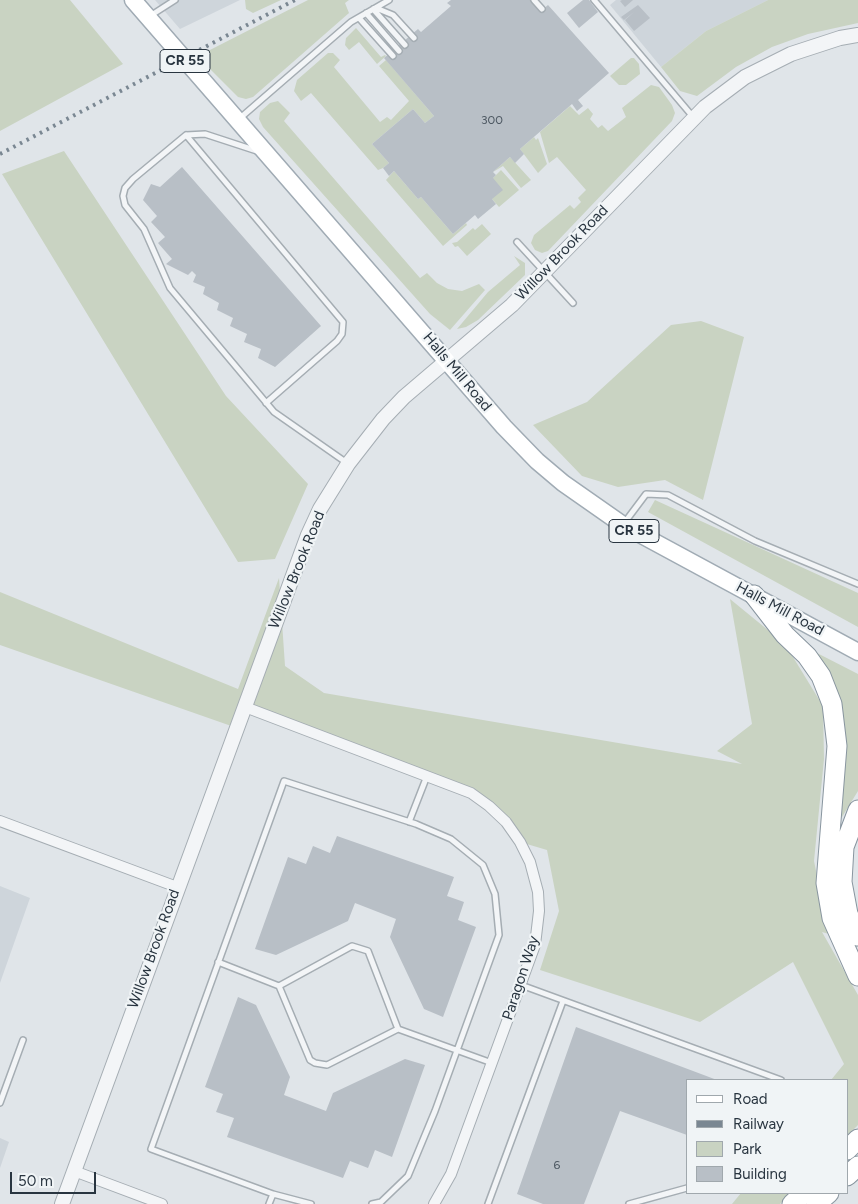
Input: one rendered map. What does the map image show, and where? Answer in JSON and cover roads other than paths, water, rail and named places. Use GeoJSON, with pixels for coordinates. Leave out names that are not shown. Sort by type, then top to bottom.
{"type":"FeatureCollection","features":[{"type":"Feature","properties":{"kind":"highway"},"geometry":{"type":"LineString","coordinates":[[754,595],[785,635],[807,656],[821,676],[832,704],[837,746],[826,883],[832,918],[858,976]]}},
{"type":"Feature","properties":{"kind":"highway"},"geometry":{"type":"LineString","coordinates":[[858,810],[844,847],[842,882],[848,914],[858,936]]}},
{"type":"Feature","properties":{"kind":"highway"},"geometry":{"type":"LineString","coordinates":[[848,1149],[858,1139]]}},
{"type":"Feature","properties":{"kind":"highway"},"geometry":{"type":"LineString","coordinates":[[848,1175],[858,1166]]}},
{"type":"Feature","properties":{"kind":"highway"},"geometry":{"type":"LineString","coordinates":[[792,1204],[803,1194]]}},
{"type":"Feature","properties":{"kind":"highway"},"geometry":{"type":"LineString","coordinates":[[816,1204],[828,1194]]}},
{"type":"Feature","properties":{"kind":"main road","name":"Halls Mill Road"},"geometry":{"type":"LineString","coordinates":[[133,0],[504,427],[537,461],[563,483],[623,525],[858,652]]}},
{"type":"Feature","properties":{"kind":"street","name":"Willow Brook Road"},"geometry":{"type":"LineString","coordinates":[[62,1204],[308,535],[320,509],[348,464],[398,403],[512,305],[706,106],[752,73],[790,54],[840,38],[858,35]]}},
{"type":"Feature","properties":{"kind":"street","name":"Paragon Way"},"geometry":{"type":"LineString","coordinates":[[245,707],[470,793],[489,806],[509,827],[525,851],[536,882],[539,911],[535,945],[451,1174],[434,1204]]}},
{"type":"Feature","properties":{"kind":"street"},"geometry":{"type":"LineString","coordinates":[[0,821],[177,887]]}},
{"type":"Feature","properties":{"kind":"street"},"geometry":{"type":"LineString","coordinates":[[74,1170],[162,1204]]}},
{"type":"Feature","properties":{"kind":"lane"},"geometry":{"type":"LineString","coordinates":[[148,17],[175,0]]}},
{"type":"Feature","properties":{"kind":"lane"},"geometry":{"type":"LineString","coordinates":[[237,121],[359,18],[389,0]]}},
{"type":"Feature","properties":{"kind":"lane"},"geometry":{"type":"LineString","coordinates":[[534,0],[542,9]]}},
{"type":"Feature","properties":{"kind":"lane"},"geometry":{"type":"LineString","coordinates":[[594,0],[694,118]]}},
{"type":"Feature","properties":{"kind":"lane"},"geometry":{"type":"LineString","coordinates":[[375,8],[393,15],[414,38]]}},
{"type":"Feature","properties":{"kind":"lane"},"geometry":{"type":"LineString","coordinates":[[375,8],[406,46]]}},
{"type":"Feature","properties":{"kind":"lane"},"geometry":{"type":"LineString","coordinates":[[366,13],[399,51]]}},
{"type":"Feature","properties":{"kind":"lane"},"geometry":{"type":"LineString","coordinates":[[359,18],[393,56]]}},
{"type":"Feature","properties":{"kind":"lane"},"geometry":{"type":"LineString","coordinates":[[268,154],[206,134],[186,135],[133,179],[125,188],[123,196],[125,205],[144,229],[170,288],[266,403],[274,412],[348,464]]}},
{"type":"Feature","properties":{"kind":"lane"},"geometry":{"type":"LineString","coordinates":[[186,135],[343,322],[342,334],[337,341],[266,403]]}},
{"type":"Feature","properties":{"kind":"lane"},"geometry":{"type":"LineString","coordinates":[[517,242],[573,303]]}},
{"type":"Feature","properties":{"kind":"lane"},"geometry":{"type":"LineString","coordinates":[[623,525],[646,494],[668,495],[755,541],[858,584]]}},
{"type":"Feature","properties":{"kind":"lane"},"geometry":{"type":"LineString","coordinates":[[409,822],[427,776]]}},
{"type":"Feature","properties":{"kind":"lane"},"geometry":{"type":"LineString","coordinates":[[311,1204],[273,1194],[151,1149],[284,781],[409,822],[451,839],[483,865],[496,894],[499,935],[458,1051],[408,1176],[380,1202],[372,1204]]}},
{"type":"Feature","properties":{"kind":"lane"},"geometry":{"type":"LineString","coordinates":[[279,986],[352,946],[368,951],[398,1029]]}},
{"type":"Feature","properties":{"kind":"lane"},"geometry":{"type":"LineString","coordinates":[[218,962],[279,986],[310,1060],[316,1063],[327,1065],[398,1029],[492,1063]]}},
{"type":"Feature","properties":{"kind":"lane"},"geometry":{"type":"LineString","coordinates":[[520,986],[778,1079]]}},
{"type":"Feature","properties":{"kind":"lane"},"geometry":{"type":"LineString","coordinates":[[488,1204],[564,1001]]}},
{"type":"Feature","properties":{"kind":"lane"},"geometry":{"type":"LineString","coordinates":[[0,1103],[24,1040]]}},
{"type":"Feature","properties":{"kind":"lane"},"geometry":{"type":"LineString","coordinates":[[630,1204],[686,1188]]}},
{"type":"Feature","properties":{"kind":"lane"},"geometry":{"type":"LineString","coordinates":[[269,1204],[273,1194]]}},
{"type":"Feature","properties":{"kind":"railway"},"geometry":{"type":"LineString","coordinates":[[0,154],[295,0]]}}]}
